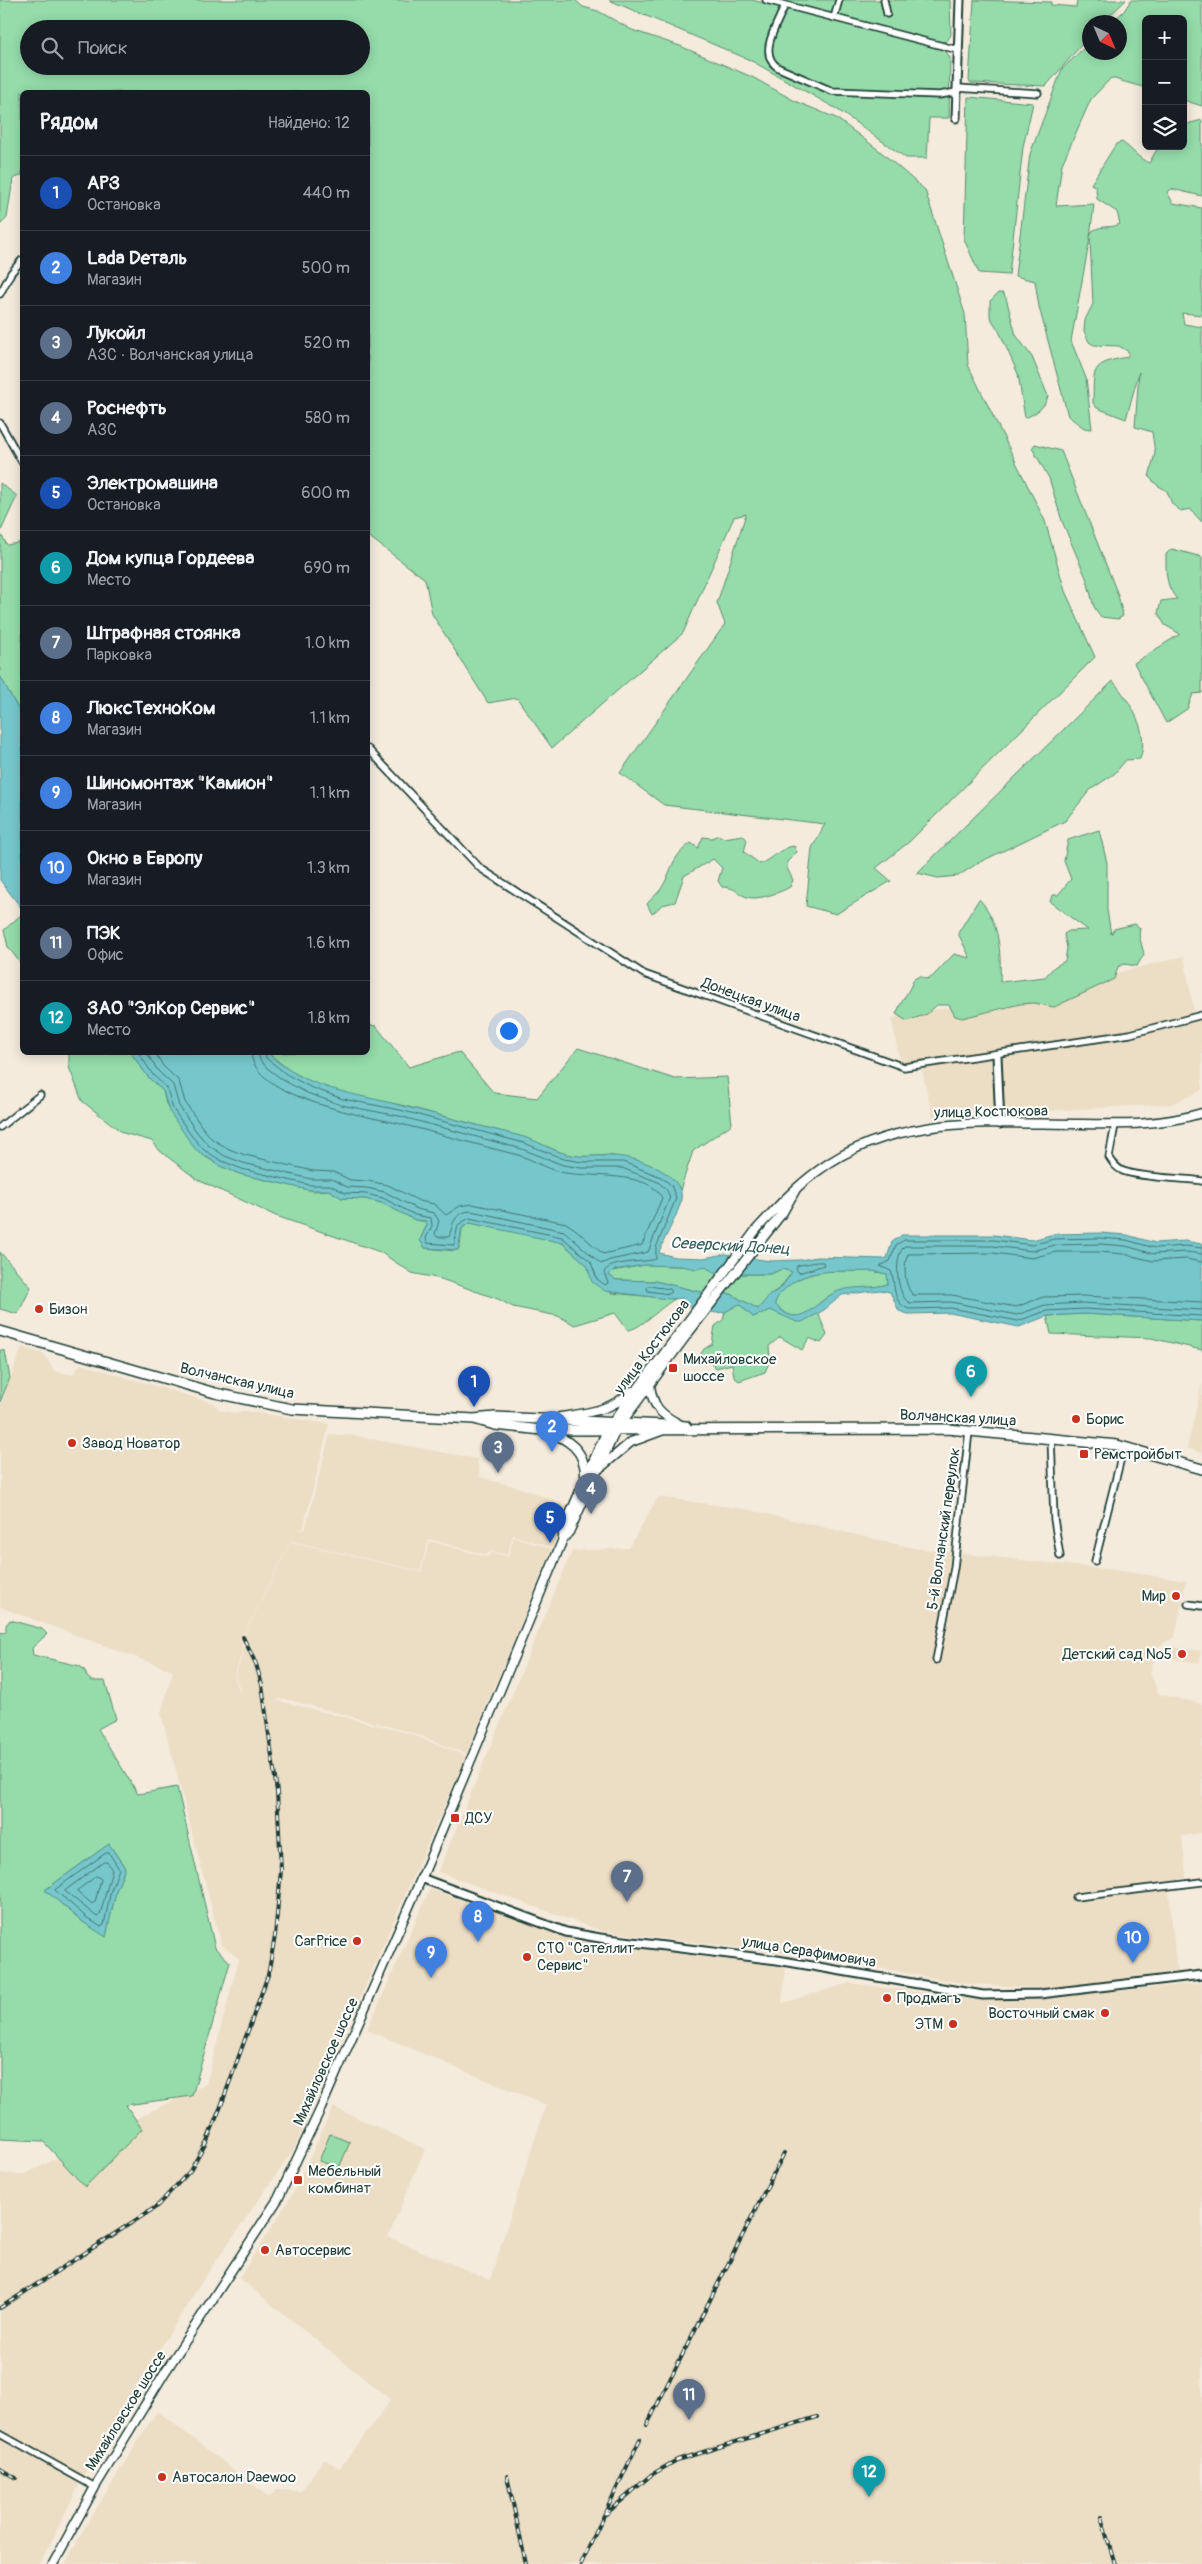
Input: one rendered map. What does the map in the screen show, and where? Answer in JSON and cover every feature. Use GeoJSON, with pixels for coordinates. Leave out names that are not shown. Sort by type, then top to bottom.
{"type":"FeatureCollection","features":[{"type":"Feature","properties":{"kind":"main road","name":"улица Костюкова"},"geometry":{"type":"LineString","coordinates":[[612,1427],[760,1233],[783,1212],[796,1189],[818,1170],[846,1152],[892,1134],[941,1125],[1145,1125],[1177,1120],[1202,1113]]}},
{"type":"Feature","properties":{"kind":"main road","name":"Волчанская улица"},"geometry":{"type":"LineString","coordinates":[[0,1331],[215,1393],[292,1409],[474,1419],[495,1417],[547,1419],[662,1431],[708,1429],[969,1431],[1124,1446],[1202,1469]]}},
{"type":"Feature","properties":{"kind":"main road","name":"улица Костюкова"},"geometry":{"type":"LineString","coordinates":[[623,1422],[649,1380]]}},
{"type":"Feature","properties":{"kind":"main road"},"geometry":{"type":"LineString","coordinates":[[547,1419],[601,1410],[622,1400],[649,1380],[655,1406],[667,1418],[681,1425]]}},
{"type":"Feature","properties":{"kind":"main road","name":"Волчанская улица"},"geometry":{"type":"LineString","coordinates":[[474,1419],[494,1425],[542,1430],[612,1427],[623,1422],[681,1425],[708,1429]]}},
{"type":"Feature","properties":{"kind":"main road","name":"Михайловское шоссе"},"geometry":{"type":"LineString","coordinates":[[53,2564],[95,2488],[165,2372],[278,2199],[321,2108],[421,1878],[564,1539],[596,1472],[612,1427]]}},
{"type":"Feature","properties":{"kind":"main road","name":"Михайловское шоссе"},"geometry":{"type":"LineString","coordinates":[[564,1539],[563,1530],[585,1479],[612,1427]]}},
{"type":"Feature","properties":{"kind":"main road"},"geometry":{"type":"LineString","coordinates":[[542,1430],[560,1436],[578,1450],[583,1462],[585,1479]]}},
{"type":"Feature","properties":{"kind":"main road"},"geometry":{"type":"LineString","coordinates":[[596,1472],[631,1442],[662,1431]]}},
{"type":"Feature","properties":{"kind":"street"},"geometry":{"type":"LineString","coordinates":[[766,0],[958,50]]}},
{"type":"Feature","properties":{"kind":"street"},"geometry":{"type":"LineString","coordinates":[[834,18],[839,0]]}},
{"type":"Feature","properties":{"kind":"street"},"geometry":{"type":"LineString","coordinates":[[884,0],[887,14]]}},
{"type":"Feature","properties":{"kind":"street"},"geometry":{"type":"LineString","coordinates":[[956,118],[960,0]]}},
{"type":"Feature","properties":{"kind":"street"},"geometry":{"type":"LineString","coordinates":[[785,5],[769,43],[768,55],[773,64],[779,68],[832,92],[939,95],[957,90],[1038,92]]}},
{"type":"Feature","properties":{"kind":"street"},"geometry":{"type":"LineString","coordinates":[[0,294],[11,273],[20,262]]}},
{"type":"Feature","properties":{"kind":"street"},"geometry":{"type":"LineString","coordinates":[[0,423],[20,458]]}},
{"type":"Feature","properties":{"kind":"street","name":"Донецкая улица"},"geometry":{"type":"LineString","coordinates":[[370,750],[480,868],[644,974],[904,1068],[1130,1034],[1202,1015]]}},
{"type":"Feature","properties":{"kind":"street"},"geometry":{"type":"LineString","coordinates":[[997,1055],[1000,1124]]}},
{"type":"Feature","properties":{"kind":"street"},"geometry":{"type":"LineString","coordinates":[[0,1127],[40,1095]]}},
{"type":"Feature","properties":{"kind":"street"},"geometry":{"type":"LineString","coordinates":[[1115,1124],[1109,1157],[1115,1166],[1123,1171],[1139,1174],[1202,1181]]}},
{"type":"Feature","properties":{"kind":"street","name":"5-й Волчанский переулок"},"geometry":{"type":"LineString","coordinates":[[936,1660],[954,1568],[969,1431]]}},
{"type":"Feature","properties":{"kind":"street"},"geometry":{"type":"LineString","coordinates":[[1051,1438],[1054,1519],[1060,1556]]}},
{"type":"Feature","properties":{"kind":"street"},"geometry":{"type":"LineString","coordinates":[[1095,1561],[1124,1446]]}},
{"type":"Feature","properties":{"kind":"street"},"geometry":{"type":"LineString","coordinates":[[1188,1604],[1202,1606]]}},
{"type":"Feature","properties":{"kind":"street","name":"улица Серафимовича"},"geometry":{"type":"LineString","coordinates":[[421,1878],[566,1932],[777,1960],[983,1995],[1040,1994],[1202,1975]]}},
{"type":"Feature","properties":{"kind":"street"},"geometry":{"type":"LineString","coordinates":[[1076,1897],[1202,1882]]}},
{"type":"Feature","properties":{"kind":"street"},"geometry":{"type":"LineString","coordinates":[[0,2434],[95,2488]]}},
{"type":"Feature","properties":{"kind":"shaded area"},"geometry":{"type":"Polygon","coordinates":[[[1184,956],[1194,1013],[1202,1011],[1202,1090],[1172,1104],[933,1117],[921,1066],[904,1067],[898,1053],[892,1019],[909,1012],[1072,995],[1109,975],[1184,956]]]}},
{"type":"Feature","properties":{"kind":"shaded area"},"geometry":{"type":"Polygon","coordinates":[[[22,1347],[44,1354],[54,1371],[72,1375],[81,1364],[213,1403],[220,1410],[234,1413],[244,1411],[329,1424],[303,1529],[295,1529],[305,1530],[330,1434],[356,1436],[477,1459],[480,1477],[527,1490],[569,1507],[552,1547],[513,1535],[507,1555],[492,1551],[486,1555],[429,1539],[420,1571],[291,1541],[244,1634],[239,1637],[243,1650],[234,1676],[239,1694],[240,1689],[235,1676],[244,1650],[240,1638],[244,1635],[291,1542],[421,1572],[430,1541],[487,1557],[493,1552],[508,1557],[514,1537],[552,1549],[466,1754],[410,1732],[285,1699],[276,1700],[411,1734],[466,1756],[294,2149],[200,2284],[91,2461],[40,2564],[0,2564],[0,2173],[23,2175],[206,2084],[239,1959],[221,1944],[161,1713],[173,1671],[0,1607],[0,1406],[22,1347]]]}},
{"type":"Feature","properties":{"kind":"shaded area"},"geometry":{"type":"Polygon","coordinates":[[[1202,1383],[1202,1453],[1187,1448],[1202,1383]]]}},
{"type":"Feature","properties":{"kind":"shaded area"},"geometry":{"type":"Polygon","coordinates":[[[658,1497],[745,1509],[913,1548],[1122,1571],[1186,1581],[1175,1637],[1157,1647],[1150,1673],[1159,1694],[1202,1704],[1202,1833],[1182,1836],[1186,1878],[1168,1882],[1177,1972],[1045,1988],[968,1984],[816,1957],[602,1931],[438,1872],[572,1551],[629,1548],[658,1497]]]}},
{"type":"Feature","properties":{"kind":"shaded area","name":"Детский сад №5"},"geometry":{"type":"Polygon","coordinates":[[[1165,1646],[1201,1651],[1199,1663],[1164,1657],[1165,1646]]]}},
{"type":"Feature","properties":{"kind":"shaded area"},"geometry":{"type":"Polygon","coordinates":[[[430,1889],[561,1935],[673,1953],[786,1967],[782,2003],[850,1983],[971,1999],[1034,1999],[1202,1983],[1202,2564],[65,2564],[89,2520],[157,2411],[269,2497],[276,2490],[301,2491],[324,2459],[340,2468],[391,2400],[239,2278],[294,2192],[333,2107],[425,2149],[388,2237],[490,2280],[546,2105],[367,2030],[430,1889]]]}},
{"type":"Feature","properties":{"kind":"green space"},"geometry":{"type":"Polygon","coordinates":[[[0,0],[575,0],[583,7],[598,11],[632,30],[680,46],[752,77],[795,101],[836,118],[880,151],[925,190],[965,314],[968,365],[1045,521],[1065,591],[1095,657],[909,842],[876,868],[891,881],[836,914],[806,906],[812,848],[825,824],[664,805],[620,773],[725,624],[717,603],[746,514],[734,517],[683,633],[552,748],[517,698],[488,703],[432,614],[425,579],[370,538],[370,90],[20,90],[20,176],[13,179],[7,218],[0,225],[0,0]]]}},
{"type":"Feature","properties":{"kind":"green space"},"geometry":{"type":"Polygon","coordinates":[[[609,0],[752,0],[945,50],[950,58],[949,118],[929,118],[927,158],[906,158],[835,108],[750,60],[609,0]]]}},
{"type":"Feature","properties":{"kind":"green space"},"geometry":{"type":"Polygon","coordinates":[[[780,0],[950,0],[951,35],[947,41],[942,42],[780,0]]]}},
{"type":"Feature","properties":{"kind":"green space"},"geometry":{"type":"Polygon","coordinates":[[[974,0],[1051,2],[1051,5],[1076,7],[1077,0],[1126,0],[1110,15],[1082,15],[1082,44],[1046,86],[971,83],[969,81],[974,0]]]}},
{"type":"Feature","properties":{"kind":"green space"},"geometry":{"type":"Polygon","coordinates":[[[1131,0],[1202,0],[1202,106],[1187,101],[1187,15],[1142,15],[1142,87],[1111,78],[1091,99],[1062,164],[1056,206],[1094,204],[1090,237],[1092,231],[1120,224],[1117,212],[1097,199],[1096,187],[1091,184],[1116,144],[1122,142],[1149,163],[1157,150],[1187,150],[1187,124],[1202,120],[1202,196],[1172,189],[1167,192],[1173,203],[1202,208],[1202,315],[1182,313],[1184,324],[1202,327],[1202,522],[1190,509],[1181,511],[1172,504],[1167,491],[1149,477],[1155,453],[1152,432],[1135,427],[1139,372],[1126,419],[1097,408],[1093,403],[1096,369],[1106,362],[1127,357],[1129,352],[1119,346],[1094,345],[1089,342],[1084,331],[1085,320],[1093,304],[1090,238],[1071,341],[1086,378],[1092,429],[1084,428],[1068,416],[1039,307],[1035,281],[1015,276],[1030,154],[1062,69],[1082,50],[1082,60],[1127,60],[1127,15],[1120,15],[1131,0]]]}},
{"type":"Feature","properties":{"kind":"green space"},"geometry":{"type":"Polygon","coordinates":[[[968,97],[1033,103],[1023,147],[1009,275],[979,273],[964,239],[968,97]]]}},
{"type":"Feature","properties":{"kind":"green space"},"geometry":{"type":"Polygon","coordinates":[[[998,293],[1003,293],[1006,298],[1016,335],[1032,357],[1048,396],[1045,404],[1039,410],[1025,418],[1018,374],[999,331],[990,317],[990,301],[998,293]]]}},
{"type":"Feature","properties":{"kind":"green space"},"geometry":{"type":"Polygon","coordinates":[[[1035,444],[1061,451],[1118,595],[1123,616],[1118,619],[1101,617],[1094,607],[1087,580],[1062,521],[1049,478],[1032,448],[1035,444]]]}},
{"type":"Feature","properties":{"kind":"green space"},"geometry":{"type":"Polygon","coordinates":[[[0,483],[17,496],[0,533],[0,483]]]}},
{"type":"Feature","properties":{"kind":"green space"},"geometry":{"type":"Polygon","coordinates":[[[0,533],[7,545],[20,542],[20,712],[0,676],[0,533]]]}},
{"type":"Feature","properties":{"kind":"green space"},"geometry":{"type":"Polygon","coordinates":[[[1172,549],[1202,557],[1202,693],[1193,694],[1187,709],[1166,723],[1134,663],[1180,634],[1165,625],[1158,613],[1161,601],[1177,599],[1170,589],[1166,572],[1166,554],[1172,549]]]}},
{"type":"Feature","properties":{"kind":"green space"},"geometry":{"type":"Polygon","coordinates":[[[1113,681],[1137,717],[1142,738],[1140,759],[1126,760],[1114,774],[1090,790],[1065,821],[978,863],[958,876],[938,878],[917,873],[1113,681]]]}},
{"type":"Feature","properties":{"kind":"green space"},"geometry":{"type":"Polygon","coordinates":[[[1099,830],[1107,863],[1107,910],[1111,934],[1114,929],[1135,924],[1140,928],[1139,935],[1144,954],[1137,966],[1124,964],[1118,967],[1114,979],[1054,1007],[1034,1003],[1020,1004],[962,1018],[955,1016],[949,1005],[937,1005],[927,1014],[907,1021],[896,1014],[914,979],[920,976],[926,979],[932,977],[954,954],[970,958],[958,933],[979,899],[991,917],[998,938],[1000,982],[1045,977],[1054,967],[1065,961],[1067,948],[1064,934],[1069,931],[1088,930],[1050,902],[1052,895],[1058,895],[1071,879],[1064,861],[1068,840],[1099,830]]]}},
{"type":"Feature","properties":{"kind":"green space"},"geometry":{"type":"Polygon","coordinates":[[[718,835],[724,838],[743,835],[747,840],[744,852],[760,864],[785,849],[794,846],[797,852],[787,862],[787,868],[793,880],[790,887],[763,897],[747,897],[734,890],[722,887],[718,881],[722,868],[713,859],[684,876],[675,902],[662,905],[652,914],[647,904],[661,889],[679,854],[691,843],[698,848],[703,837],[712,838],[718,835]]]}},
{"type":"Feature","properties":{"kind":"green space"},"geometry":{"type":"Polygon","coordinates":[[[20,916],[20,962],[8,947],[4,930],[20,916]]]}},
{"type":"Feature","properties":{"kind":"green space"},"geometry":{"type":"Polygon","coordinates":[[[370,1025],[376,1026],[409,1067],[459,1052],[494,1093],[537,1098],[578,1048],[675,1079],[727,1077],[732,1124],[693,1151],[680,1190],[674,1181],[610,1155],[582,1157],[565,1154],[526,1138],[401,1105],[344,1094],[311,1082],[289,1070],[270,1055],[370,1055],[370,1025]]]}},
{"type":"Feature","properties":{"kind":"green space"},"geometry":{"type":"Polygon","coordinates":[[[69,1055],[132,1055],[149,1078],[163,1091],[166,1104],[201,1154],[220,1166],[240,1174],[314,1191],[329,1190],[342,1198],[365,1199],[382,1203],[415,1220],[428,1222],[420,1240],[425,1248],[455,1251],[460,1247],[462,1228],[470,1223],[560,1241],[587,1265],[612,1293],[675,1299],[633,1329],[628,1330],[615,1313],[575,1325],[558,1316],[513,1307],[498,1299],[441,1279],[412,1273],[380,1252],[276,1216],[198,1180],[160,1151],[152,1141],[123,1133],[82,1101],[69,1067],[69,1055]]]}},
{"type":"Feature","properties":{"kind":"green space"},"geometry":{"type":"Polygon","coordinates":[[[0,1252],[31,1287],[18,1314],[0,1309],[0,1252]]]}},
{"type":"Feature","properties":{"kind":"green space"},"geometry":{"type":"Polygon","coordinates":[[[645,1265],[706,1267],[716,1274],[770,1274],[782,1269],[792,1272],[780,1288],[772,1293],[758,1309],[731,1294],[700,1292],[655,1281],[616,1280],[609,1275],[612,1271],[645,1265]]]}},
{"type":"Feature","properties":{"kind":"green space"},"geometry":{"type":"Polygon","coordinates":[[[829,1271],[872,1271],[888,1274],[888,1284],[838,1292],[830,1295],[809,1312],[801,1315],[794,1316],[785,1313],[775,1304],[777,1296],[788,1284],[813,1274],[829,1271]]]}},
{"type":"Feature","properties":{"kind":"green space"},"geometry":{"type":"Polygon","coordinates":[[[739,1304],[753,1317],[770,1310],[797,1321],[818,1313],[827,1335],[821,1343],[809,1338],[802,1350],[780,1337],[769,1346],[770,1360],[765,1372],[739,1381],[734,1377],[732,1364],[716,1368],[710,1360],[704,1362],[698,1359],[704,1349],[712,1344],[715,1326],[723,1320],[725,1312],[739,1304]]]}},
{"type":"Feature","properties":{"kind":"green space"},"geometry":{"type":"Polygon","coordinates":[[[1084,1314],[1202,1321],[1202,1350],[1151,1338],[1051,1334],[1047,1316],[1084,1314]]]}},
{"type":"Feature","properties":{"kind":"green space"},"geometry":{"type":"Polygon","coordinates":[[[0,1350],[5,1351],[10,1378],[0,1402],[0,1350]]]}},
{"type":"Feature","properties":{"kind":"green space"},"geometry":{"type":"Polygon","coordinates":[[[10,1620],[42,1629],[47,1634],[32,1648],[33,1655],[80,1666],[92,1681],[105,1681],[116,1719],[98,1729],[138,1794],[177,1787],[215,1948],[230,1962],[192,2096],[126,2105],[142,2129],[85,2187],[43,2141],[0,2139],[0,1633],[6,1632],[6,1625],[10,1620]],[[109,1844],[45,1890],[83,1922],[106,1936],[116,1891],[125,1868],[109,1844]]]}},
{"type":"Feature","properties":{"kind":"green space"},"geometry":{"type":"Polygon","coordinates":[[[330,2134],[350,2142],[339,2168],[319,2161],[330,2134]]]}},
{"type":"Feature","properties":{"kind":"water"},"geometry":{"type":"Polygon","coordinates":[[[0,676],[20,712],[20,906],[0,880],[0,676]]]}},
{"type":"Feature","properties":{"kind":"water"},"geometry":{"type":"Polygon","coordinates":[[[132,1055],[270,1055],[298,1075],[314,1083],[331,1088],[524,1137],[566,1154],[620,1157],[640,1161],[660,1169],[680,1189],[680,1203],[659,1253],[675,1257],[704,1258],[725,1254],[770,1261],[800,1260],[817,1257],[884,1259],[887,1258],[892,1242],[902,1235],[994,1235],[1032,1240],[1054,1234],[1100,1233],[1127,1235],[1155,1243],[1185,1241],[1202,1244],[1202,1321],[1084,1314],[1047,1316],[1019,1327],[950,1313],[908,1314],[899,1311],[890,1292],[880,1290],[842,1295],[824,1310],[802,1322],[797,1322],[770,1310],[753,1317],[739,1304],[725,1312],[716,1313],[687,1306],[682,1298],[668,1299],[605,1291],[592,1282],[587,1265],[563,1243],[470,1223],[462,1228],[458,1250],[425,1248],[420,1240],[427,1225],[426,1221],[415,1220],[382,1203],[365,1199],[342,1198],[329,1190],[309,1190],[240,1174],[220,1166],[195,1149],[169,1111],[163,1091],[149,1078],[132,1055]],[[645,1265],[614,1270],[609,1275],[616,1280],[655,1281],[700,1292],[731,1294],[758,1309],[769,1296],[781,1288],[792,1272],[782,1269],[770,1274],[716,1274],[706,1267],[697,1269],[681,1266],[645,1265]],[[872,1271],[816,1273],[796,1281],[786,1288],[775,1304],[785,1313],[793,1316],[801,1315],[842,1290],[888,1284],[887,1274],[872,1271]]]}},
{"type":"Feature","properties":{"kind":"water"},"geometry":{"type":"Polygon","coordinates":[[[109,1844],[125,1868],[116,1891],[106,1937],[83,1922],[45,1890],[109,1844]]]}},
{"type":"Feature","properties":{"kind":"railway"},"geometry":{"type":"LineString","coordinates":[[0,2308],[156,2207],[190,2171],[207,2141],[221,2106],[268,1975],[275,1936],[281,1870],[277,1792],[262,1685],[256,1664],[243,1637]]}},
{"type":"Feature","properties":{"kind":"railway"},"geometry":{"type":"LineString","coordinates":[[647,2425],[784,2153]]}},
{"type":"Feature","properties":{"kind":"railway"},"geometry":{"type":"LineString","coordinates":[[606,2514],[651,2475],[677,2460],[817,2417]]}},
{"type":"Feature","properties":{"kind":"railway"},"geometry":{"type":"LineString","coordinates":[[581,2564],[640,2439]]}},
{"type":"Feature","properties":{"kind":"railway"},"geometry":{"type":"LineString","coordinates":[[0,2469],[16,2478]]}},
{"type":"Feature","properties":{"kind":"railway"},"geometry":{"type":"LineString","coordinates":[[507,2476],[526,2564]]}},
{"type":"Feature","properties":{"kind":"railway"},"geometry":{"type":"LineString","coordinates":[[1101,2517],[1115,2564]]}},
{"type":"Feature","properties":{"kind":"place","name":"Бизон"},"geometry":{"type":"Point","coordinates":[39,1309]}},
{"type":"Feature","properties":{"kind":"place","name":"Михайловское шоссе"},"geometry":{"type":"Point","coordinates":[673,1368]}},
{"type":"Feature","properties":{"kind":"place","name":"Дом купца Гордеева"},"geometry":{"type":"Point","coordinates":[971,1397]}},
{"type":"Feature","properties":{"kind":"place","name":"АРЗ"},"geometry":{"type":"Point","coordinates":[474,1407]}},
{"type":"Feature","properties":{"kind":"place","name":"Борис"},"geometry":{"type":"Point","coordinates":[1076,1419]}},
{"type":"Feature","properties":{"kind":"place","name":"Завод Новатор"},"geometry":{"type":"Point","coordinates":[72,1443]}},
{"type":"Feature","properties":{"kind":"place","name":"Lada Dеталь"},"geometry":{"type":"Point","coordinates":[552,1452]}},
{"type":"Feature","properties":{"kind":"place","name":"Ремстройбыт"},"geometry":{"type":"Point","coordinates":[1084,1454]}},
{"type":"Feature","properties":{"kind":"place","name":"Лукойл"},"geometry":{"type":"Point","coordinates":[498,1473]}},
{"type":"Feature","properties":{"kind":"place","name":"Роснефть"},"geometry":{"type":"Point","coordinates":[591,1514]}},
{"type":"Feature","properties":{"kind":"place","name":"Электромашина"},"geometry":{"type":"Point","coordinates":[550,1543]}},
{"type":"Feature","properties":{"kind":"place","name":"Мир"},"geometry":{"type":"Point","coordinates":[1176,1596]}},
{"type":"Feature","properties":{"kind":"place","name":"Детский сад №5"},"geometry":{"type":"Point","coordinates":[1182,1654]}},
{"type":"Feature","properties":{"kind":"place","name":"ДСУ"},"geometry":{"type":"Point","coordinates":[455,1818]}},
{"type":"Feature","properties":{"kind":"place","name":"Штрафная стоянка"},"geometry":{"type":"Point","coordinates":[627,1902]}},
{"type":"Feature","properties":{"kind":"place","name":"CarPrice"},"geometry":{"type":"Point","coordinates":[357,1941]}},
{"type":"Feature","properties":{"kind":"place","name":"ЛюксТехноКом"},"geometry":{"type":"Point","coordinates":[478,1942]}},
{"type":"Feature","properties":{"kind":"place","name":"СТО \"Сателлит Сервис\""},"geometry":{"type":"Point","coordinates":[527,1957]}},
{"type":"Feature","properties":{"kind":"place","name":"Окно в Европу"},"geometry":{"type":"Point","coordinates":[1133,1963]}},
{"type":"Feature","properties":{"kind":"place","name":"Шиномонтаж \"Камион\""},"geometry":{"type":"Point","coordinates":[431,1978]}},
{"type":"Feature","properties":{"kind":"place","name":"Продмагъ"},"geometry":{"type":"Point","coordinates":[887,1998]}},
{"type":"Feature","properties":{"kind":"place","name":"Восточный смак"},"geometry":{"type":"Point","coordinates":[1105,2013]}},
{"type":"Feature","properties":{"kind":"place","name":"ЭТМ"},"geometry":{"type":"Point","coordinates":[953,2024]}},
{"type":"Feature","properties":{"kind":"place","name":"Мебельный комбинат"},"geometry":{"type":"Point","coordinates":[298,2180]}},
{"type":"Feature","properties":{"kind":"place","name":"Автосервис"},"geometry":{"type":"Point","coordinates":[265,2250]}},
{"type":"Feature","properties":{"kind":"place","name":"ПЭК"},"geometry":{"type":"Point","coordinates":[689,2420]}},
{"type":"Feature","properties":{"kind":"place","name":"Автосалон Daewoo"},"geometry":{"type":"Point","coordinates":[162,2477]}},
{"type":"Feature","properties":{"kind":"place","name":"ЗАО \"ЭлКор Сервис\""},"geometry":{"type":"Point","coordinates":[869,2497]}},
{"type":"Feature","properties":{"kind":"water label","name":"Северский Донец"},"geometry":{"type":"Point","coordinates":[730,1246]}}]}
